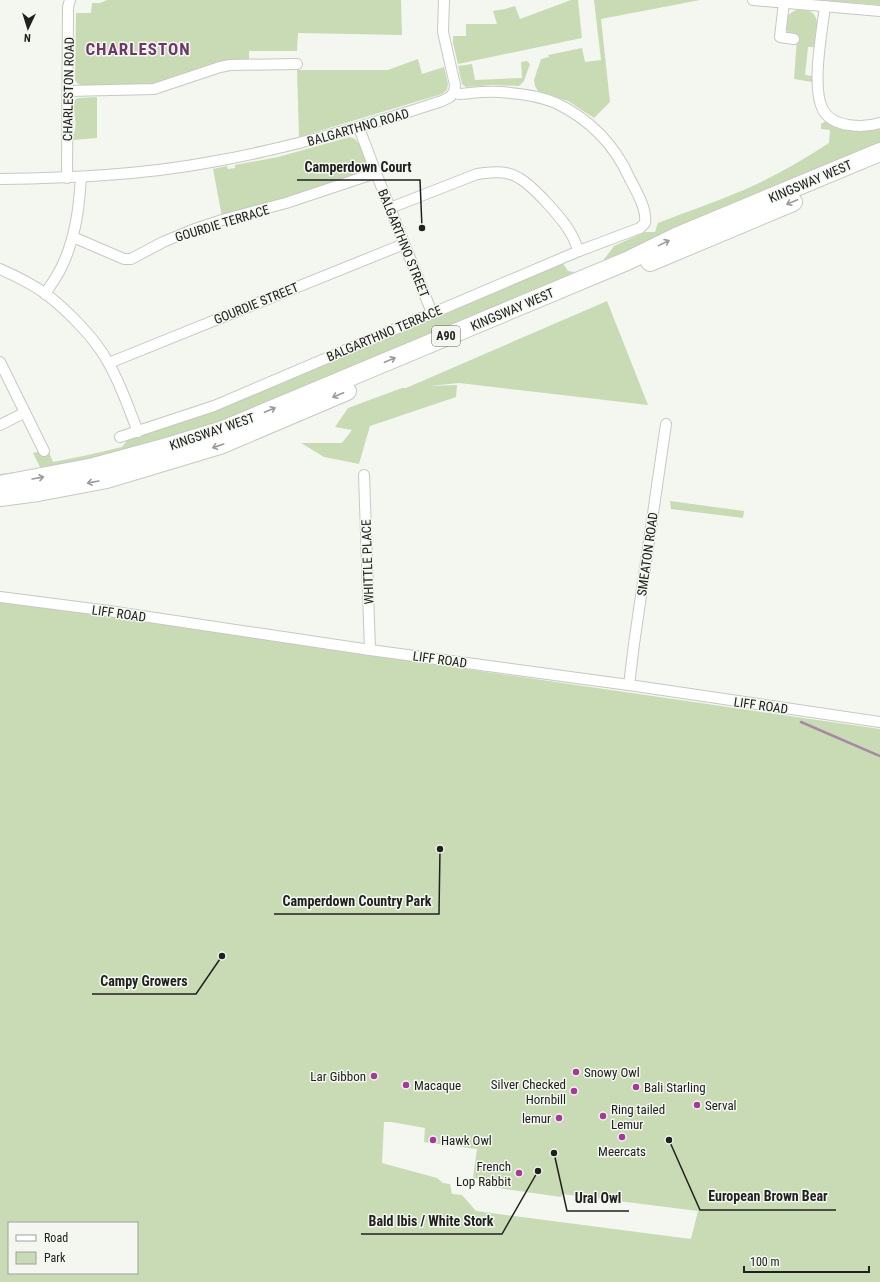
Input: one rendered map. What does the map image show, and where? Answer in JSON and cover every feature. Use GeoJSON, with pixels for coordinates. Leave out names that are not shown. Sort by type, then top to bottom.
{"type":"FeatureCollection","features":[{"type":"Feature","properties":{"kind":"highway","name":"KINGSWAY WEST"},"geometry":{"type":"LineString","coordinates":[[0,485],[94,467],[223,430],[620,264],[678,236],[880,152]]}},
{"type":"Feature","properties":{"kind":"highway","name":"KINGSWAY WEST"},"geometry":{"type":"LineString","coordinates":[[0,497],[38,492],[107,479],[220,446],[880,165]]}},
{"type":"Feature","properties":{"kind":"street","name":"CHARLESTON ROAD"},"geometry":{"type":"LineString","coordinates":[[67,178],[70,0]]}},
{"type":"Feature","properties":{"kind":"street"},"geometry":{"type":"LineString","coordinates":[[444,0],[443,32],[455,85],[454,92]]}},
{"type":"Feature","properties":{"kind":"street"},"geometry":{"type":"LineString","coordinates":[[753,0],[880,11]]}},
{"type":"Feature","properties":{"kind":"street"},"geometry":{"type":"LineString","coordinates":[[784,2],[780,37],[794,39]]}},
{"type":"Feature","properties":{"kind":"street"},"geometry":{"type":"LineString","coordinates":[[825,6],[818,75],[819,100],[824,112],[835,121],[848,125],[864,126],[880,124]]}},
{"type":"Feature","properties":{"kind":"street"},"geometry":{"type":"LineString","coordinates":[[68,91],[154,89],[230,65],[297,64]]}},
{"type":"Feature","properties":{"kind":"street","name":"BALGARTHNO ROAD"},"geometry":{"type":"LineString","coordinates":[[0,180],[81,177],[174,168],[210,162],[300,144],[359,128],[442,102],[450,97],[454,92]]}},
{"type":"Feature","properties":{"kind":"street","name":"BALGARTHNO TERRACE"},"geometry":{"type":"LineString","coordinates":[[120,437],[214,406],[579,251],[640,228],[645,223],[646,216],[621,160],[606,141],[579,116],[555,102],[525,95],[498,92],[459,94],[454,92]]}},
{"type":"Feature","properties":{"kind":"street","name":"BALGARTHNO STREET"},"geometry":{"type":"LineString","coordinates":[[359,128],[432,313]]}},
{"type":"Feature","properties":{"kind":"street"},"geometry":{"type":"LineString","coordinates":[[390,208],[477,174],[489,172],[504,173],[518,177],[530,186],[564,222],[579,251]]}},
{"type":"Feature","properties":{"kind":"street","name":"GOURDIE TERRACE"},"geometry":{"type":"LineString","coordinates":[[73,237],[124,259],[131,259],[163,242],[192,230],[222,220],[286,203],[376,173]]}},
{"type":"Feature","properties":{"kind":"street"},"geometry":{"type":"LineString","coordinates":[[45,294],[60,271],[73,237],[77,222],[81,177]]}},
{"type":"Feature","properties":{"kind":"street","name":"GOURDIE STREET"},"geometry":{"type":"LineString","coordinates":[[109,363],[404,244]]}},
{"type":"Feature","properties":{"kind":"street"},"geometry":{"type":"LineString","coordinates":[[0,269],[17,277],[45,294],[68,313],[91,338],[109,363],[122,390],[138,432]]}},
{"type":"Feature","properties":{"kind":"street"},"geometry":{"type":"LineString","coordinates":[[0,362],[44,452]]}},
{"type":"Feature","properties":{"kind":"street"},"geometry":{"type":"LineString","coordinates":[[0,425],[24,413]]}},
{"type":"Feature","properties":{"kind":"street","name":"SMEATON ROAD"},"geometry":{"type":"LineString","coordinates":[[629,685],[666,424]]}},
{"type":"Feature","properties":{"kind":"street","name":"WHITTLE PLACE"},"geometry":{"type":"LineString","coordinates":[[364,475],[370,650]]}},
{"type":"Feature","properties":{"kind":"street","name":"LIFF ROAD"},"geometry":{"type":"LineString","coordinates":[[0,596],[880,722]]}},
{"type":"Feature","properties":{"kind":"green space"},"geometry":{"type":"Polygon","coordinates":[[[107,0],[401,0],[402,35],[298,33],[297,51],[249,51],[249,59],[226,60],[149,85],[78,84],[75,80],[76,13],[91,13],[92,3],[100,3],[107,0]]]}},
{"type":"Feature","properties":{"kind":"green space"},"geometry":{"type":"Polygon","coordinates":[[[571,0],[578,0],[582,38],[458,64],[453,43],[453,36],[466,36],[466,24],[497,24],[493,11],[515,6],[520,19],[571,0]]]}},
{"type":"Feature","properties":{"kind":"green space"},"geometry":{"type":"Polygon","coordinates":[[[594,0],[700,0],[601,19],[610,102],[594,118],[568,101],[538,91],[534,80],[541,59],[549,57],[548,55],[582,48],[585,62],[601,60],[594,0]]]}},
{"type":"Feature","properties":{"kind":"green space"},"geometry":{"type":"Polygon","coordinates":[[[819,0],[880,0],[880,5],[819,0]]]}},
{"type":"Feature","properties":{"kind":"green space"},"geometry":{"type":"Polygon","coordinates":[[[796,10],[809,11],[816,17],[817,32],[815,47],[808,47],[805,75],[812,76],[812,82],[794,79],[797,38],[784,29],[787,17],[796,10]]]}},
{"type":"Feature","properties":{"kind":"green space"},"geometry":{"type":"Polygon","coordinates":[[[418,59],[422,74],[444,67],[448,84],[447,90],[442,94],[299,137],[297,70],[388,70],[418,59]]]}},
{"type":"Feature","properties":{"kind":"green space"},"geometry":{"type":"Polygon","coordinates":[[[527,61],[530,64],[524,81],[519,86],[493,85],[466,87],[462,84],[458,66],[472,64],[475,80],[522,78],[521,62],[527,61]]]}},
{"type":"Feature","properties":{"kind":"green space"},"geometry":{"type":"Polygon","coordinates":[[[97,97],[97,138],[73,140],[75,130],[75,100],[78,98],[97,97]]]}},
{"type":"Feature","properties":{"kind":"green space"},"geometry":{"type":"Polygon","coordinates":[[[826,121],[848,130],[875,130],[880,128],[880,145],[599,266],[614,246],[645,232],[655,232],[658,223],[720,200],[757,184],[785,170],[820,149],[829,143],[830,130],[821,129],[821,124],[826,121]]]}},
{"type":"Feature","properties":{"kind":"green space"},"geometry":{"type":"Polygon","coordinates":[[[350,137],[355,139],[358,143],[360,142],[368,164],[365,174],[286,200],[222,217],[213,169],[227,166],[228,169],[235,168],[235,165],[278,157],[350,137]]]}},
{"type":"Feature","properties":{"kind":"green space"},"geometry":{"type":"Polygon","coordinates":[[[562,262],[568,271],[581,273],[220,423],[158,444],[0,478],[0,474],[41,469],[33,453],[48,450],[53,462],[122,447],[129,438],[562,262]]]}},
{"type":"Feature","properties":{"kind":"green space"},"geometry":{"type":"Polygon","coordinates":[[[607,301],[648,405],[459,383],[429,386],[457,385],[456,397],[370,426],[359,464],[324,457],[301,443],[342,443],[352,430],[335,427],[348,408],[402,388],[406,388],[607,301]]]}},
{"type":"Feature","properties":{"kind":"green space"},"geometry":{"type":"Polygon","coordinates":[[[670,501],[744,511],[743,518],[671,509],[670,501]]]}},
{"type":"Feature","properties":{"kind":"green space"},"geometry":{"type":"Polygon","coordinates":[[[0,601],[272,640],[370,650],[452,667],[880,729],[880,1282],[0,1282],[0,601]],[[384,1122],[382,1163],[437,1178],[443,1183],[450,1184],[452,1194],[462,1195],[476,1211],[691,1239],[698,1211],[562,1194],[561,1197],[484,1186],[485,1180],[473,1178],[477,1149],[424,1142],[425,1128],[384,1122]]]}},
{"type":"Feature","properties":{"kind":"waterway"},"geometry":{"type":"LineString","coordinates":[[801,722],[880,756]]}},
{"type":"Feature","properties":{"kind":"place","name":"Camperdown Court"},"geometry":{"type":"Point","coordinates":[422,228]}},
{"type":"Feature","properties":{"kind":"place","name":"Camperdown Country Park"},"geometry":{"type":"Point","coordinates":[440,849]}},
{"type":"Feature","properties":{"kind":"place","name":"Campy Growers"},"geometry":{"type":"Point","coordinates":[222,956]}},
{"type":"Feature","properties":{"kind":"place","name":"Snowy Owl"},"geometry":{"type":"Point","coordinates":[576,1072]}},
{"type":"Feature","properties":{"kind":"place","name":"Lar Gibbon"},"geometry":{"type":"Point","coordinates":[374,1076]}},
{"type":"Feature","properties":{"kind":"place","name":"Macaque"},"geometry":{"type":"Point","coordinates":[406,1085]}},
{"type":"Feature","properties":{"kind":"place","name":"Bali Starling"},"geometry":{"type":"Point","coordinates":[636,1087]}},
{"type":"Feature","properties":{"kind":"place","name":"Silver Checked Hornbill"},"geometry":{"type":"Point","coordinates":[574,1091]}},
{"type":"Feature","properties":{"kind":"place","name":"Serval"},"geometry":{"type":"Point","coordinates":[697,1105]}},
{"type":"Feature","properties":{"kind":"place","name":"Ring tailed Lemur"},"geometry":{"type":"Point","coordinates":[603,1116]}},
{"type":"Feature","properties":{"kind":"place","name":"lemur"},"geometry":{"type":"Point","coordinates":[559,1118]}},
{"type":"Feature","properties":{"kind":"place","name":"Meercats"},"geometry":{"type":"Point","coordinates":[622,1137]}},
{"type":"Feature","properties":{"kind":"place","name":"Hawk Owl"},"geometry":{"type":"Point","coordinates":[433,1140]}},
{"type":"Feature","properties":{"kind":"place","name":"European Brown Bear"},"geometry":{"type":"Point","coordinates":[669,1140]}},
{"type":"Feature","properties":{"kind":"place","name":"Ural Owl"},"geometry":{"type":"Point","coordinates":[554,1153]}},
{"type":"Feature","properties":{"kind":"place","name":"Bald Ibis / White Stork"},"geometry":{"type":"Point","coordinates":[538,1171]}},
{"type":"Feature","properties":{"kind":"place","name":"French Lop Rabbit"},"geometry":{"type":"Point","coordinates":[519,1173]}},
{"type":"Feature","properties":{"kind":"district","name":"CHARLESTON"},"geometry":{"type":"Point","coordinates":[138,49]}}]}
